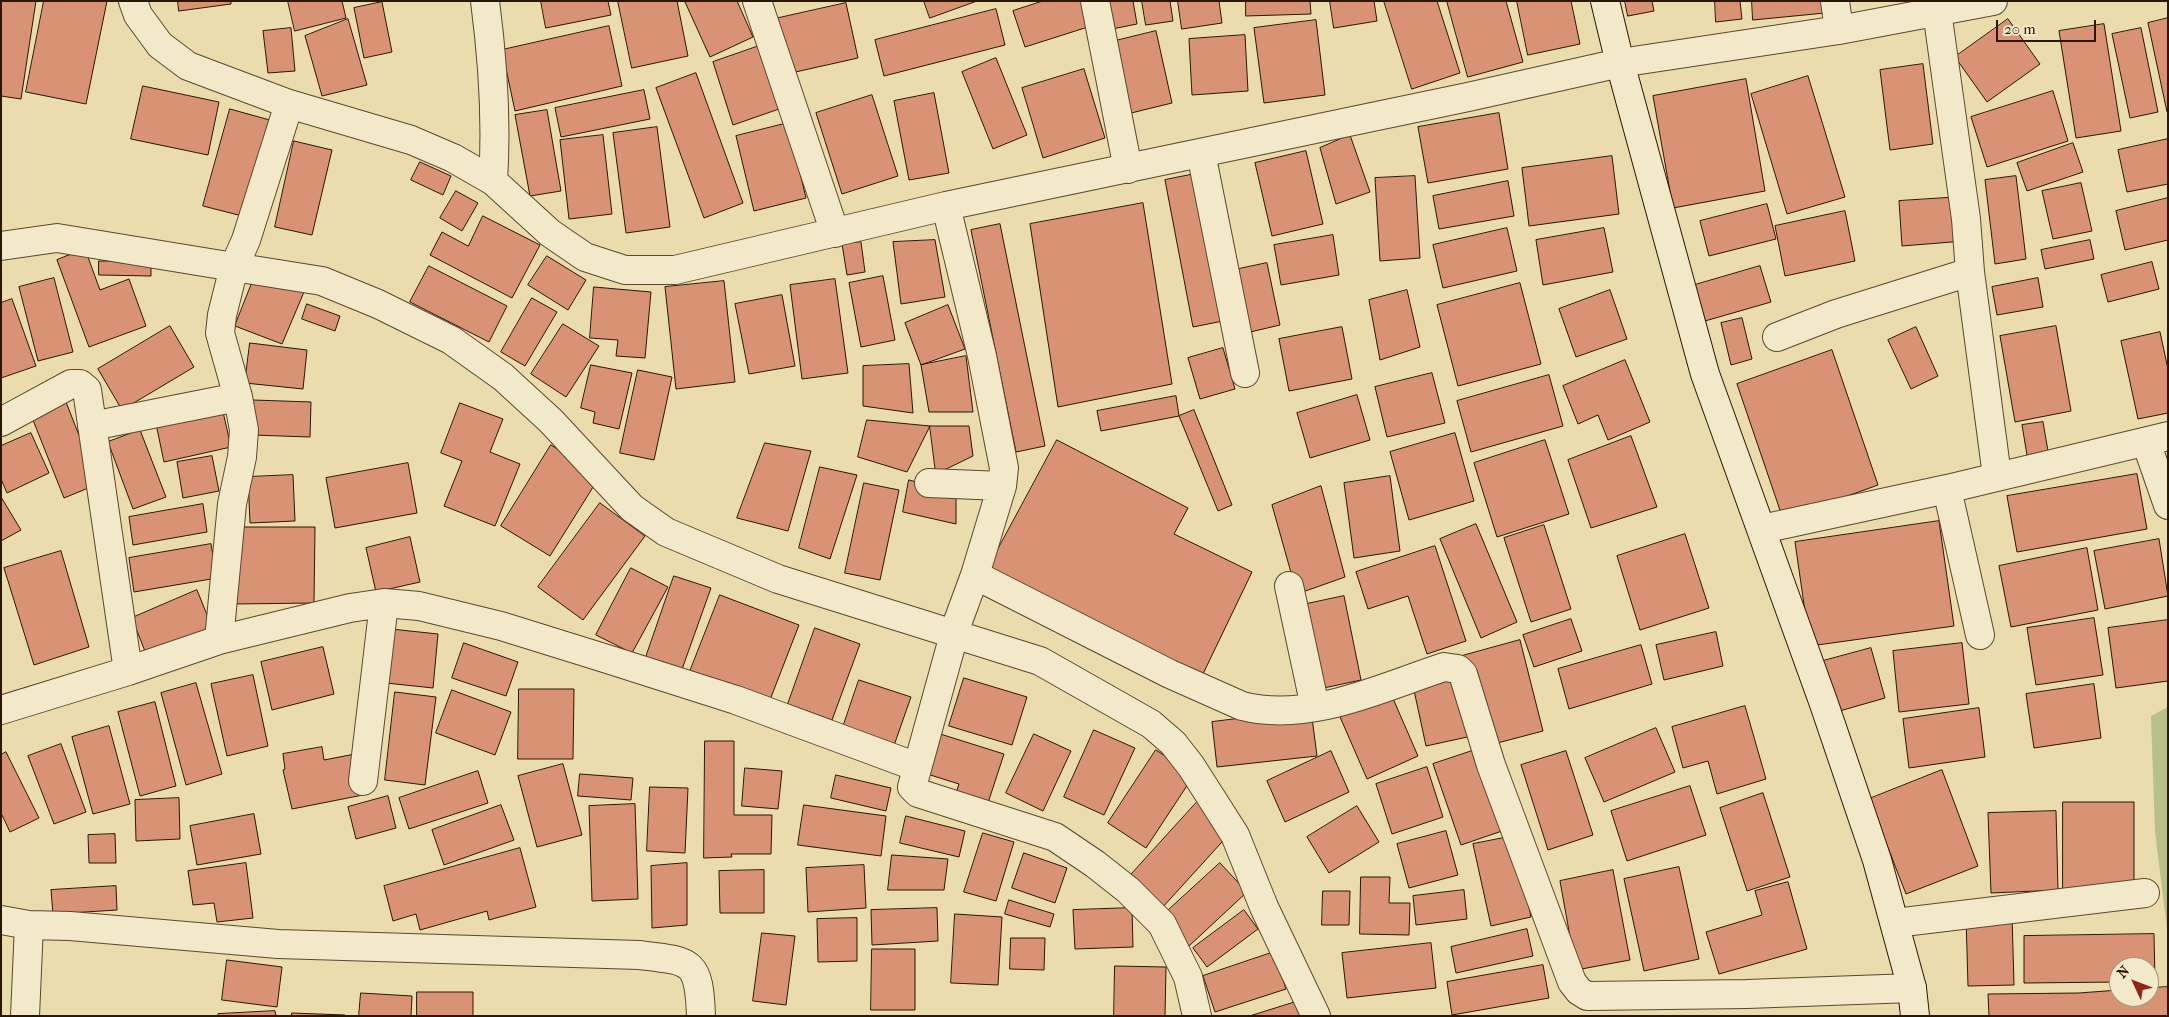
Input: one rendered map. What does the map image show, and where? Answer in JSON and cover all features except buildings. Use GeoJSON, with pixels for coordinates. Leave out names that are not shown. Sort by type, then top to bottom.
{"type":"FeatureCollection","features":[{"type":"Feature","properties":{"kind":"street"},"geometry":{"type":"LineString","coordinates":[[133,1],[138,15],[160,45],[188,66],[289,104],[411,140],[453,158],[493,181],[550,233],[585,257],[625,270],[675,270],[946,206],[1468,97],[1620,63],[1839,30],[1993,1]]}},
{"type":"Feature","properties":{"kind":"street"},"geometry":{"type":"LineString","coordinates":[[485,1],[494,80],[496,137],[493,181]]}},
{"type":"Feature","properties":{"kind":"street"},"geometry":{"type":"LineString","coordinates":[[757,1],[834,232]]}},
{"type":"Feature","properties":{"kind":"street"},"geometry":{"type":"LineString","coordinates":[[1095,1],[1128,168]]}},
{"type":"Feature","properties":{"kind":"street"},"geometry":{"type":"LineString","coordinates":[[1605,1],[1620,63],[1706,374],[1877,860],[1912,988],[1915,1016]]}},
{"type":"Feature","properties":{"kind":"street"},"geometry":{"type":"LineString","coordinates":[[1835,1],[1839,30]]}},
{"type":"Feature","properties":{"kind":"street"},"geometry":{"type":"LineString","coordinates":[[1936,11],[1966,219],[1970,272],[1997,476]]}},
{"type":"Feature","properties":{"kind":"street"},"geometry":{"type":"LineString","coordinates":[[219,640],[232,504],[242,457],[244,430],[238,397],[220,333],[222,315],[239,256],[289,104]]}},
{"type":"Feature","properties":{"kind":"street"},"geometry":{"type":"LineString","coordinates":[[1201,153],[1245,373]]}},
{"type":"Feature","properties":{"kind":"street"},"geometry":{"type":"LineString","coordinates":[[946,206],[982,356],[1004,468],[1002,486],[956,630],[911,784],[914,791],[1055,837],[1095,864],[1128,890],[1162,924],[1188,977],[1197,1016]]}},
{"type":"Feature","properties":{"kind":"street"},"geometry":{"type":"LineString","coordinates":[[1,246],[57,238],[239,256],[322,282],[378,304],[451,340],[503,377],[551,421],[632,508],[666,532],[778,579],[956,630],[1040,661],[1151,724],[1173,743],[1191,766],[1234,835],[1264,907],[1316,1016]]}},
{"type":"Feature","properties":{"kind":"street"},"geometry":{"type":"LineString","coordinates":[[1778,337],[1836,314],[1970,272]]}},
{"type":"Feature","properties":{"kind":"street"},"geometry":{"type":"LineString","coordinates":[[1,422],[71,384],[80,384],[87,390],[128,671]]}},
{"type":"Feature","properties":{"kind":"street"},"geometry":{"type":"LineString","coordinates":[[92,426],[238,397]]}},
{"type":"Feature","properties":{"kind":"street"},"geometry":{"type":"LineString","coordinates":[[1762,529],[1947,489],[2157,439],[2168,505]]}},
{"type":"Feature","properties":{"kind":"street"},"geometry":{"type":"LineString","coordinates":[[929,483],[1002,486]]}},
{"type":"Feature","properties":{"kind":"street"},"geometry":{"type":"LineString","coordinates":[[1947,489],[1980,635]]}},
{"type":"Feature","properties":{"kind":"street"},"geometry":{"type":"LineString","coordinates":[[973,580],[1170,674],[1242,706],[1272,710],[1315,707],[1343,701],[1444,667],[1458,669],[1463,674],[1490,765],[1572,982],[1579,991],[1587,996],[1738,994],[1912,988]]}},
{"type":"Feature","properties":{"kind":"street"},"geometry":{"type":"LineString","coordinates":[[1289,586],[1315,707]]}},
{"type":"Feature","properties":{"kind":"street"},"geometry":{"type":"LineString","coordinates":[[1,710],[128,671],[219,640],[350,608],[384,604],[419,606],[501,626],[736,700],[917,767]]}},
{"type":"Feature","properties":{"kind":"street"},"geometry":{"type":"LineString","coordinates":[[363,781],[384,604]]}},
{"type":"Feature","properties":{"kind":"street"},"geometry":{"type":"LineString","coordinates":[[1894,923],[2145,893]]}},
{"type":"Feature","properties":{"kind":"street"},"geometry":{"type":"LineString","coordinates":[[1,920],[29,925],[70,926],[278,944],[640,955],[673,959],[682,962],[696,975],[700,986],[701,1016]]}},
{"type":"Feature","properties":{"kind":"street"},"geometry":{"type":"LineString","coordinates":[[25,1016],[29,925]]}},
{"type":"Feature","properties":{"kind":"green space"},"geometry":{"type":"Polygon","coordinates":[[[2168,707],[2168,937],[2155,831],[2151,716],[2168,707]]]}}]}
